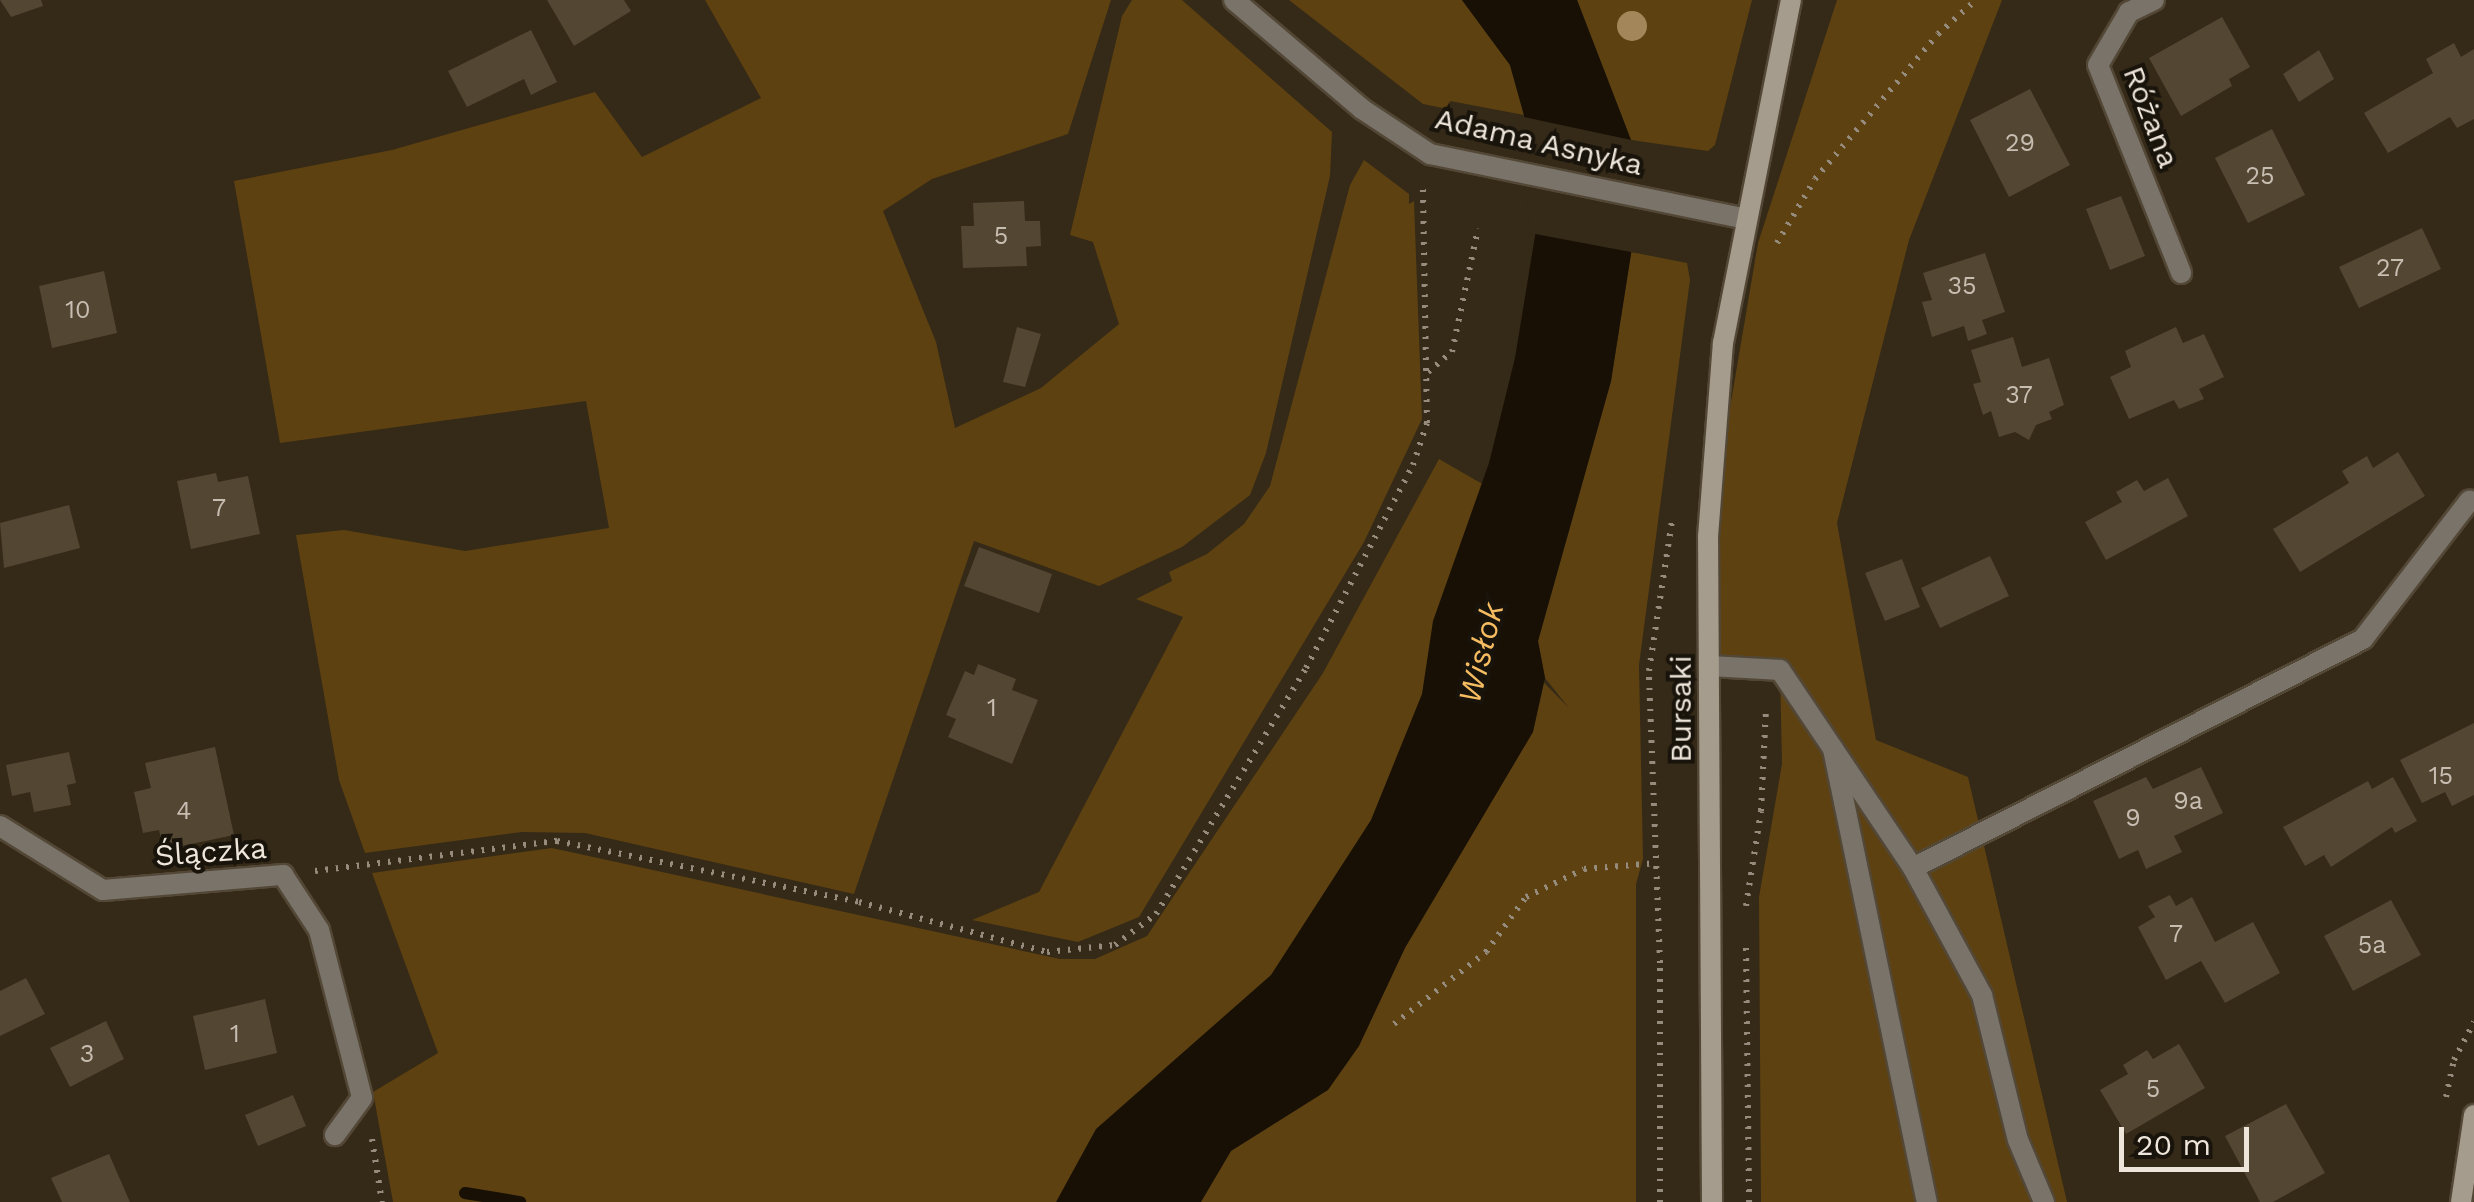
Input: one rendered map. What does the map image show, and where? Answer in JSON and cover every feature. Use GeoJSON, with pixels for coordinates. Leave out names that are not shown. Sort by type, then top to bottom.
{"type":"FeatureCollection","features":[{"type":"Feature","properties":{"kind":"street","name":"Adama Asnyka"},"geometry":{"type":"LineString","coordinates":[[1234,0],[1362,109],[1430,154],[1743,218]]}},
{"type":"Feature","properties":{"kind":"street","name":"Bursaki"},"geometry":{"type":"LineString","coordinates":[[1712,1202],[1708,537],[1723,344],[1743,218],[1791,0]]}},
{"type":"Feature","properties":{"kind":"street","name":"Różana"},"geometry":{"type":"LineString","coordinates":[[2154,0],[2129,12],[2098,65],[2180,273]]}},
{"type":"Feature","properties":{"kind":"street"},"geometry":{"type":"LineString","coordinates":[[1913,868],[2362,639],[2470,500]]}},
{"type":"Feature","properties":{"kind":"street"},"geometry":{"type":"LineString","coordinates":[[1711,666],[1780,670],[1913,868],[1982,995],[2018,1140],[2044,1202]]}},
{"type":"Feature","properties":{"kind":"street"},"geometry":{"type":"LineString","coordinates":[[1832,747],[1927,1202]]}},
{"type":"Feature","properties":{"kind":"street","name":"Ślączka"},"geometry":{"type":"LineString","coordinates":[[0,826],[103,890],[283,875],[318,930],[362,1098]]}},
{"type":"Feature","properties":{"kind":"street"},"geometry":{"type":"LineString","coordinates":[[336,1135],[362,1098]]}},
{"type":"Feature","properties":{"kind":"street"},"geometry":{"type":"LineString","coordinates":[[2461,1202],[2474,1115]]}},
{"type":"Feature","properties":{"kind":"path"},"geometry":{"type":"LineString","coordinates":[[1769,257],[1815,179],[1938,34],[1976,0]]}},
{"type":"Feature","properties":{"kind":"path"},"geometry":{"type":"LineString","coordinates":[[283,875],[557,841],[859,902],[1047,952],[1115,945],[1156,914],[1369,554],[1427,424],[1420,194],[1430,154]]}},
{"type":"Feature","properties":{"kind":"path"},"geometry":{"type":"LineString","coordinates":[[1427,373],[1452,352],[1478,230]]}},
{"type":"Feature","properties":{"kind":"path"},"geometry":{"type":"LineString","coordinates":[[1660,1202],[1657,863],[1649,671],[1672,520]]}},
{"type":"Feature","properties":{"kind":"path"},"geometry":{"type":"LineString","coordinates":[[1745,914],[1762,811],[1768,669]]}},
{"type":"Feature","properties":{"kind":"path"},"geometry":{"type":"LineString","coordinates":[[1394,1024],[1486,952],[1526,896],[1584,869],[1657,863]]}},
{"type":"Feature","properties":{"kind":"path"},"geometry":{"type":"LineString","coordinates":[[1744,934],[1749,1202]]}},
{"type":"Feature","properties":{"kind":"path"},"geometry":{"type":"LineString","coordinates":[[362,1098],[382,1202]]}},
{"type":"Feature","properties":{"kind":"shaded area"},"geometry":{"type":"Polygon","coordinates":[[[705,0],[1111,0],[1068,134],[932,179],[883,211],[936,342],[955,428],[1041,388],[1119,324],[1093,242],[1070,235],[1122,16],[1132,0],[1182,0],[1332,132],[1330,176],[1266,453],[1250,495],[1182,547],[1099,586],[974,541],[854,894],[585,833],[522,832],[365,853],[339,780],[296,535],[344,530],[465,551],[609,528],[586,401],[280,443],[234,181],[392,150],[595,92],[642,157],[761,98],[705,0]]]}},
{"type":"Feature","properties":{"kind":"shaded area"},"geometry":{"type":"Polygon","coordinates":[[[1289,0],[1462,0],[1510,65],[1524,115],[1450,101],[1448,109],[1423,104],[1289,0]]]}},
{"type":"Feature","properties":{"kind":"shaded area"},"geometry":{"type":"Polygon","coordinates":[[[1577,0],[1752,0],[1715,145],[1708,151],[1631,140],[1577,0]]]}},
{"type":"Feature","properties":{"kind":"shaded area"},"geometry":{"type":"Polygon","coordinates":[[[1837,0],[2002,0],[1909,240],[1837,523],[1876,740],[1968,777],[2067,1202],[1761,1202],[1759,897],[1782,764],[1780,671],[1711,666],[1708,537],[1758,243],[1837,0]]]}},
{"type":"Feature","properties":{"kind":"shaded area"},"geometry":{"type":"Polygon","coordinates":[[[1364,160],[1409,194],[1409,204],[1414,201],[1422,419],[1364,542],[1139,917],[1078,942],[972,920],[1039,892],[1183,617],[1136,599],[1172,581],[1169,572],[1207,554],[1244,524],[1270,486],[1350,185],[1364,160]]]}},
{"type":"Feature","properties":{"kind":"shaded area"},"geometry":{"type":"Polygon","coordinates":[[[1631,252],[1687,263],[1690,280],[1639,665],[1643,859],[1636,884],[1636,1202],[393,1202],[373,1092],[438,1053],[372,873],[552,848],[1060,959],[1095,959],[1147,936],[1323,673],[1439,459],[1498,493],[1466,604],[1569,708],[1545,678],[1538,641],[1611,381],[1631,252]]]}},
{"type":"Feature","properties":{"kind":"water","name":"Wisłok"},"geometry":{"type":"Polygon","coordinates":[[[1462,0],[1577,0],[1631,140],[1632,248],[1611,381],[1538,641],[1545,678],[1533,732],[1405,948],[1359,1046],[1328,1090],[1231,1151],[1201,1202],[1056,1202],[1096,1129],[1271,975],[1371,820],[1422,694],[1433,621],[1489,463],[1515,358],[1536,230],[1525,119],[1510,65],[1462,0]]]}},
{"type":"Feature","properties":{"kind":"pier"},"geometry":{"type":"Polygon","coordinates":[[[1519,116],[1636,141],[1636,253],[1530,233],[1519,116]]]}},
{"type":"Feature","properties":{"kind":"building"},"geometry":{"type":"Polygon","coordinates":[[[0,0],[41,0],[43,6],[11,17],[0,0]]]}},
{"type":"Feature","properties":{"kind":"building"},"geometry":{"type":"Polygon","coordinates":[[[547,0],[624,0],[631,11],[574,46],[547,0]]]}},
{"type":"Feature","properties":{"kind":"building"},"geometry":{"type":"Polygon","coordinates":[[[2222,17],[2250,67],[2229,79],[2232,86],[2181,116],[2149,58],[2222,17]]]}},
{"type":"Feature","properties":{"kind":"building"},"geometry":{"type":"Polygon","coordinates":[[[531,30],[557,82],[531,95],[524,79],[467,107],[448,71],[531,30]]]}},
{"type":"Feature","properties":{"kind":"building"},"geometry":{"type":"Polygon","coordinates":[[[2454,43],[2461,57],[2474,49],[2474,119],[2457,128],[2450,117],[2388,153],[2364,113],[2433,73],[2426,59],[2454,43]]]}},
{"type":"Feature","properties":{"kind":"building"},"geometry":{"type":"Polygon","coordinates":[[[2319,50],[2334,79],[2299,102],[2283,74],[2319,50]]]}},
{"type":"Feature","properties":{"kind":"building"},"geometry":{"type":"Polygon","coordinates":[[[2030,89],[2070,165],[2009,197],[1970,120],[2030,89]]]}},
{"type":"Feature","properties":{"kind":"building"},"geometry":{"type":"Polygon","coordinates":[[[2272,129],[2305,195],[2248,223],[2215,158],[2272,129]]]}},
{"type":"Feature","properties":{"kind":"building"},"geometry":{"type":"Polygon","coordinates":[[[2121,196],[2145,256],[2110,270],[2086,209],[2121,196]]]}},
{"type":"Feature","properties":{"kind":"building"},"geometry":{"type":"Polygon","coordinates":[[[1024,201],[1025,221],[1040,221],[1041,246],[1026,247],[1027,266],[963,268],[961,226],[974,226],[973,203],[1024,201]]]}},
{"type":"Feature","properties":{"kind":"building"},"geometry":{"type":"Polygon","coordinates":[[[2422,228],[2441,269],[2359,308],[2339,267],[2422,228]]]}},
{"type":"Feature","properties":{"kind":"building"},"geometry":{"type":"Polygon","coordinates":[[[1985,253],[2005,312],[1982,320],[1987,334],[1968,341],[1964,326],[1932,337],[1922,302],[1932,300],[1923,273],[1985,253]]]}},
{"type":"Feature","properties":{"kind":"building"},"geometry":{"type":"Polygon","coordinates":[[[104,271],[117,333],[52,348],[39,286],[104,271]]]}},
{"type":"Feature","properties":{"kind":"building"},"geometry":{"type":"Polygon","coordinates":[[[1017,327],[1041,334],[1025,387],[1003,382],[1017,327]]]}},
{"type":"Feature","properties":{"kind":"building"},"geometry":{"type":"Polygon","coordinates":[[[2176,327],[2183,343],[2204,334],[2224,377],[2199,389],[2204,399],[2179,409],[2174,400],[2129,419],[2110,377],[2131,367],[2125,351],[2176,327]]]}},
{"type":"Feature","properties":{"kind":"building"},"geometry":{"type":"Polygon","coordinates":[[[2013,337],[2022,367],[2049,358],[2064,405],[2049,412],[2052,419],[2036,425],[2029,440],[2015,432],[1999,437],[1991,411],[1983,415],[1973,384],[1981,382],[1971,350],[2013,337]]]}},
{"type":"Feature","properties":{"kind":"building"},"geometry":{"type":"Polygon","coordinates":[[[2398,452],[2425,496],[2300,572],[2273,529],[2349,483],[2342,471],[2367,456],[2373,468],[2398,452]]]}},
{"type":"Feature","properties":{"kind":"building"},"geometry":{"type":"Polygon","coordinates":[[[216,473],[218,482],[248,476],[260,534],[191,549],[177,481],[216,473]]]}},
{"type":"Feature","properties":{"kind":"building"},"geometry":{"type":"Polygon","coordinates":[[[2168,478],[2188,516],[2106,560],[2085,522],[2122,502],[2116,492],[2137,480],[2144,491],[2168,478]]]}},
{"type":"Feature","properties":{"kind":"building"},"geometry":{"type":"Polygon","coordinates":[[[69,505],[80,548],[4,568],[0,523],[69,505]]]}},
{"type":"Feature","properties":{"kind":"building"},"geometry":{"type":"Polygon","coordinates":[[[979,547],[1052,574],[1039,613],[964,586],[979,547]]]}},
{"type":"Feature","properties":{"kind":"building"},"geometry":{"type":"Polygon","coordinates":[[[1990,556],[2009,596],[1940,628],[1921,588],[1990,556]]]}},
{"type":"Feature","properties":{"kind":"building"},"geometry":{"type":"Polygon","coordinates":[[[1902,559],[1920,607],[1885,621],[1865,573],[1902,559]]]}},
{"type":"Feature","properties":{"kind":"building"},"geometry":{"type":"Polygon","coordinates":[[[978,664],[1016,679],[1012,690],[1038,700],[1012,764],[948,737],[956,719],[946,715],[965,671],[974,675],[978,664]]]}},
{"type":"Feature","properties":{"kind":"building"},"geometry":{"type":"Polygon","coordinates":[[[2474,723],[2474,795],[2452,806],[2445,792],[2422,803],[2400,760],[2474,723]]]}},
{"type":"Feature","properties":{"kind":"building"},"geometry":{"type":"Polygon","coordinates":[[[215,747],[234,835],[163,850],[159,830],[143,833],[134,792],[151,788],[145,763],[215,747]]]}},
{"type":"Feature","properties":{"kind":"building"},"geometry":{"type":"Polygon","coordinates":[[[69,752],[76,783],[67,785],[71,805],[34,812],[30,792],[12,796],[6,765],[69,752]]]}},
{"type":"Feature","properties":{"kind":"building"},"geometry":{"type":"Polygon","coordinates":[[[2201,767],[2223,813],[2174,836],[2182,852],[2146,869],[2138,850],[2119,859],[2093,801],[2146,777],[2153,789],[2201,767]]]}},
{"type":"Feature","properties":{"kind":"building"},"geometry":{"type":"Polygon","coordinates":[[[2393,777],[2417,821],[2395,833],[2392,827],[2331,867],[2324,855],[2305,866],[2283,827],[2368,781],[2372,789],[2393,777]]]}},
{"type":"Feature","properties":{"kind":"building"},"geometry":{"type":"Polygon","coordinates":[[[2170,895],[2176,906],[2192,897],[2215,942],[2253,922],[2280,973],[2225,1003],[2201,961],[2166,980],[2138,927],[2155,917],[2148,906],[2170,895]]]}},
{"type":"Feature","properties":{"kind":"building"},"geometry":{"type":"Polygon","coordinates":[[[2391,900],[2421,955],[2353,991],[2324,936],[2391,900]]]}},
{"type":"Feature","properties":{"kind":"building"},"geometry":{"type":"Polygon","coordinates":[[[26,978],[45,1014],[0,1036],[0,991],[26,978]]]}},
{"type":"Feature","properties":{"kind":"building"},"geometry":{"type":"Polygon","coordinates":[[[265,999],[277,1053],[205,1070],[193,1016],[265,999]]]}},
{"type":"Feature","properties":{"kind":"building"},"geometry":{"type":"Polygon","coordinates":[[[106,1021],[124,1059],[70,1087],[50,1048],[106,1021]]]}},
{"type":"Feature","properties":{"kind":"building"},"geometry":{"type":"Polygon","coordinates":[[[2179,1044],[2205,1088],[2126,1134],[2100,1090],[2128,1074],[2123,1065],[2147,1050],[2153,1059],[2179,1044]]]}},
{"type":"Feature","properties":{"kind":"building"},"geometry":{"type":"Polygon","coordinates":[[[293,1095],[306,1126],[258,1146],[245,1115],[293,1095]]]}},
{"type":"Feature","properties":{"kind":"building"},"geometry":{"type":"Polygon","coordinates":[[[2286,1104],[2325,1173],[2273,1202],[2260,1202],[2225,1136],[2286,1104]]]}},
{"type":"Feature","properties":{"kind":"building"},"geometry":{"type":"Polygon","coordinates":[[[109,1154],[130,1202],[62,1202],[51,1178],[109,1154]]]}},
{"type":"Feature","properties":{"kind":"waterway"},"geometry":{"type":"LineString","coordinates":[[465,1193],[520,1202]]}}]}
